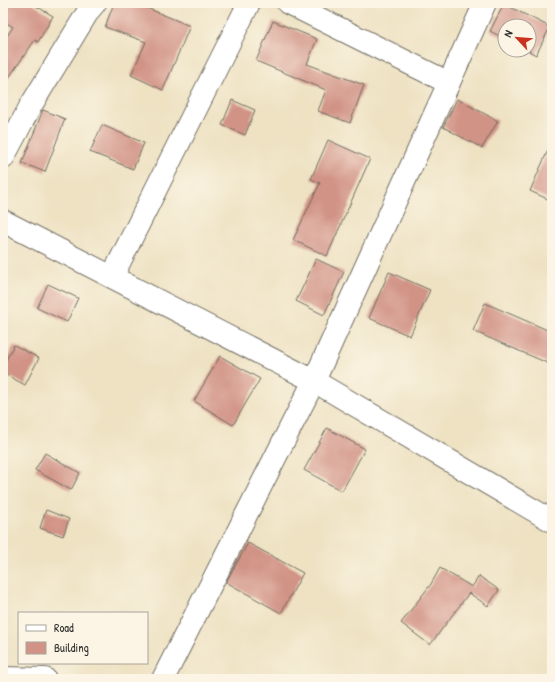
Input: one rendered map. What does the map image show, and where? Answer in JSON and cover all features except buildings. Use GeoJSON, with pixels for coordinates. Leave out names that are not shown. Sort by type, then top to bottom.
{"type":"FeatureCollection","features":[{"type":"Feature","properties":{"kind":"street"},"geometry":{"type":"LineString","coordinates":[[3,158],[30,107],[89,10],[95,3]]}},
{"type":"Feature","properties":{"kind":"street"},"geometry":{"type":"LineString","coordinates":[[112,277],[249,3]]}},
{"type":"Feature","properties":{"kind":"street"},"geometry":{"type":"LineString","coordinates":[[288,3],[449,82]]}},
{"type":"Feature","properties":{"kind":"street"},"geometry":{"type":"LineString","coordinates":[[163,679],[314,381],[485,3]]}},
{"type":"Feature","properties":{"kind":"street"},"geometry":{"type":"LineString","coordinates":[[3,221],[314,381],[552,521]]}},
{"type":"Feature","properties":{"kind":"street"},"geometry":{"type":"LineString","coordinates":[[3,678],[45,679]]}}]}
